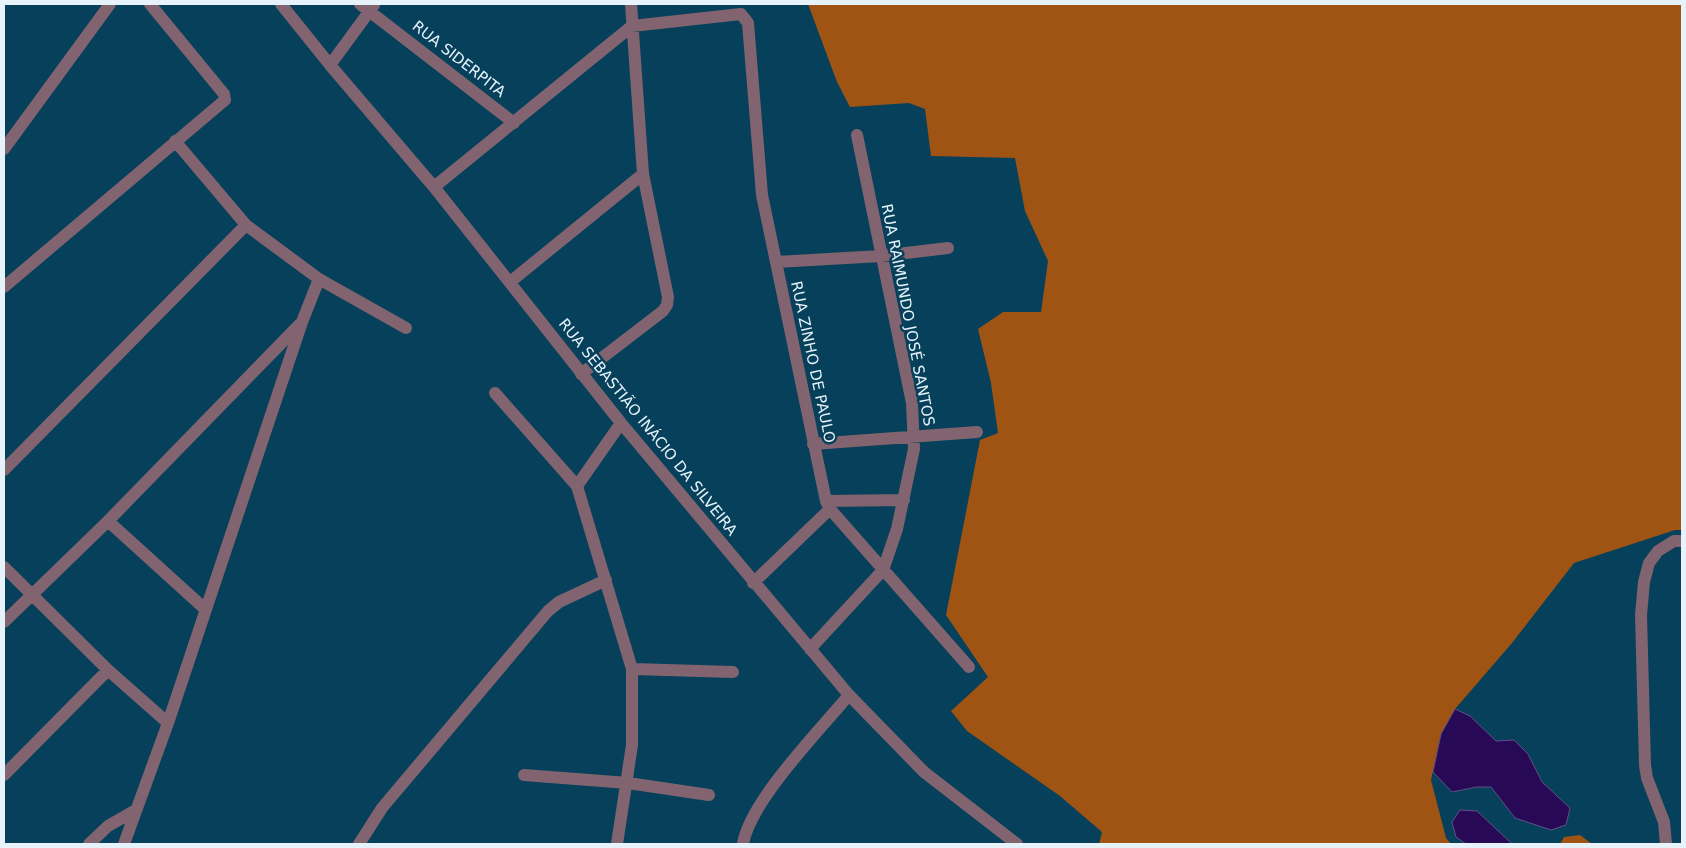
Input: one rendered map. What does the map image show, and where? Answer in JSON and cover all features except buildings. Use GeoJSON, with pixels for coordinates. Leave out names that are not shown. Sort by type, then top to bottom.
{"type":"FeatureCollection","features":[{"type":"Feature","properties":{"kind":"street"},"geometry":{"type":"LineString","coordinates":[[4,150],[110,4]]}},
{"type":"Feature","properties":{"kind":"street"},"geometry":{"type":"LineString","coordinates":[[4,287],[225,100],[224,94],[150,4]]}},
{"type":"Feature","properties":{"kind":"street","name":"RUA SEBASTIÃO INÁCIO DA SILVEIRA"},"geometry":{"type":"LineString","coordinates":[[282,4],[330,65],[434,187],[621,423],[753,583],[849,695],[924,772],[1017,844]]}},
{"type":"Feature","properties":{"kind":"street"},"geometry":{"type":"LineString","coordinates":[[581,374],[663,311],[667,305],[668,297],[642,174],[631,4]]}},
{"type":"Feature","properties":{"kind":"street"},"geometry":{"type":"LineString","coordinates":[[330,65],[368,6]]}},
{"type":"Feature","properties":{"kind":"street","name":"RUA SIDERPITA"},"geometry":{"type":"LineString","coordinates":[[368,6],[514,123]]}},
{"type":"Feature","properties":{"kind":"street","name":"RUA ZINHO DE PAULO"},"geometry":{"type":"LineString","coordinates":[[632,26],[741,14],[748,23],[762,195],[813,444],[828,505],[969,667]]}},
{"type":"Feature","properties":{"kind":"street"},"geometry":{"type":"LineString","coordinates":[[434,187],[632,26]]}},
{"type":"Feature","properties":{"kind":"street","name":"RUA RAIMUNDO JOSÉ SANTOS"},"geometry":{"type":"LineString","coordinates":[[810,649],[883,570],[897,529],[904,500],[915,437],[912,403],[857,135]]}},
{"type":"Feature","properties":{"kind":"street"},"geometry":{"type":"LineString","coordinates":[[176,142],[246,225],[319,279],[406,328]]}},
{"type":"Feature","properties":{"kind":"street"},"geometry":{"type":"LineString","coordinates":[[510,282],[642,174]]}},
{"type":"Feature","properties":{"kind":"street"},"geometry":{"type":"LineString","coordinates":[[4,470],[246,225]]}},
{"type":"Feature","properties":{"kind":"street"},"geometry":{"type":"LineString","coordinates":[[776,262],[881,256],[948,248]]}},
{"type":"Feature","properties":{"kind":"street"},"geometry":{"type":"LineString","coordinates":[[124,844],[168,722],[302,322],[319,279]]}},
{"type":"Feature","properties":{"kind":"street"},"geometry":{"type":"LineString","coordinates":[[4,622],[108,521],[302,322]]}},
{"type":"Feature","properties":{"kind":"street"},"geometry":{"type":"LineString","coordinates":[[495,393],[577,486],[632,669],[632,745],[628,783],[617,844]]}},
{"type":"Feature","properties":{"kind":"street"},"geometry":{"type":"LineString","coordinates":[[577,486],[621,423]]}},
{"type":"Feature","properties":{"kind":"street"},"geometry":{"type":"LineString","coordinates":[[813,444],[977,432]]}},
{"type":"Feature","properties":{"kind":"street"},"geometry":{"type":"LineString","coordinates":[[753,583],[828,505],[904,500]]}},
{"type":"Feature","properties":{"kind":"street"},"geometry":{"type":"LineString","coordinates":[[108,521],[205,609]]}},
{"type":"Feature","properties":{"kind":"street"},"geometry":{"type":"LineString","coordinates":[[1666,844],[1664,822],[1647,778],[1645,765],[1641,615],[1644,582],[1649,563],[1665,544],[1674,540],[1682,541]]}},
{"type":"Feature","properties":{"kind":"street"},"geometry":{"type":"LineString","coordinates":[[4,567],[108,670],[168,722]]}},
{"type":"Feature","properties":{"kind":"street"},"geometry":{"type":"LineString","coordinates":[[359,844],[382,808],[548,611],[559,602],[606,580]]}},
{"type":"Feature","properties":{"kind":"street"},"geometry":{"type":"LineString","coordinates":[[632,669],[733,672]]}},
{"type":"Feature","properties":{"kind":"street"},"geometry":{"type":"LineString","coordinates":[[4,775],[108,670]]}},
{"type":"Feature","properties":{"kind":"street"},"geometry":{"type":"LineString","coordinates":[[743,844],[750,821],[769,792],[849,695]]}},
{"type":"Feature","properties":{"kind":"street"},"geometry":{"type":"LineString","coordinates":[[524,775],[628,783],[709,795]]}},
{"type":"Feature","properties":{"kind":"street"},"geometry":{"type":"LineString","coordinates":[[89,844],[108,826],[136,810]]}},
{"type":"Feature","properties":{"kind":"shaded area"},"geometry":{"type":"Polygon","coordinates":[[[808,4],[1682,4],[1682,530],[1675,530],[1574,563],[1512,643],[1455,709],[1441,734],[1431,780],[1446,838],[1451,844],[1099,844],[1102,832],[1060,796],[967,731],[951,711],[988,677],[946,615],[980,440],[998,433],[991,383],[978,329],[1003,312],[1041,312],[1048,261],[1025,211],[1015,158],[931,156],[925,109],[909,103],[850,107],[837,82],[808,4]]]}},
{"type":"Feature","properties":{"kind":"shaded area"},"geometry":{"type":"Polygon","coordinates":[[[1455,709],[1470,716],[1496,741],[1514,740],[1528,754],[1542,782],[1570,808],[1566,825],[1551,830],[1515,818],[1491,787],[1477,787],[1452,792],[1433,772],[1441,734],[1455,709]]]}},
{"type":"Feature","properties":{"kind":"shaded area"},"geometry":{"type":"Polygon","coordinates":[[[1460,810],[1477,811],[1512,844],[1466,844],[1456,837],[1452,822],[1460,810]]]}},
{"type":"Feature","properties":{"kind":"shaded area"},"geometry":{"type":"Polygon","coordinates":[[[1580,835],[1592,844],[1560,844],[1564,837],[1580,835]]]}}]}
